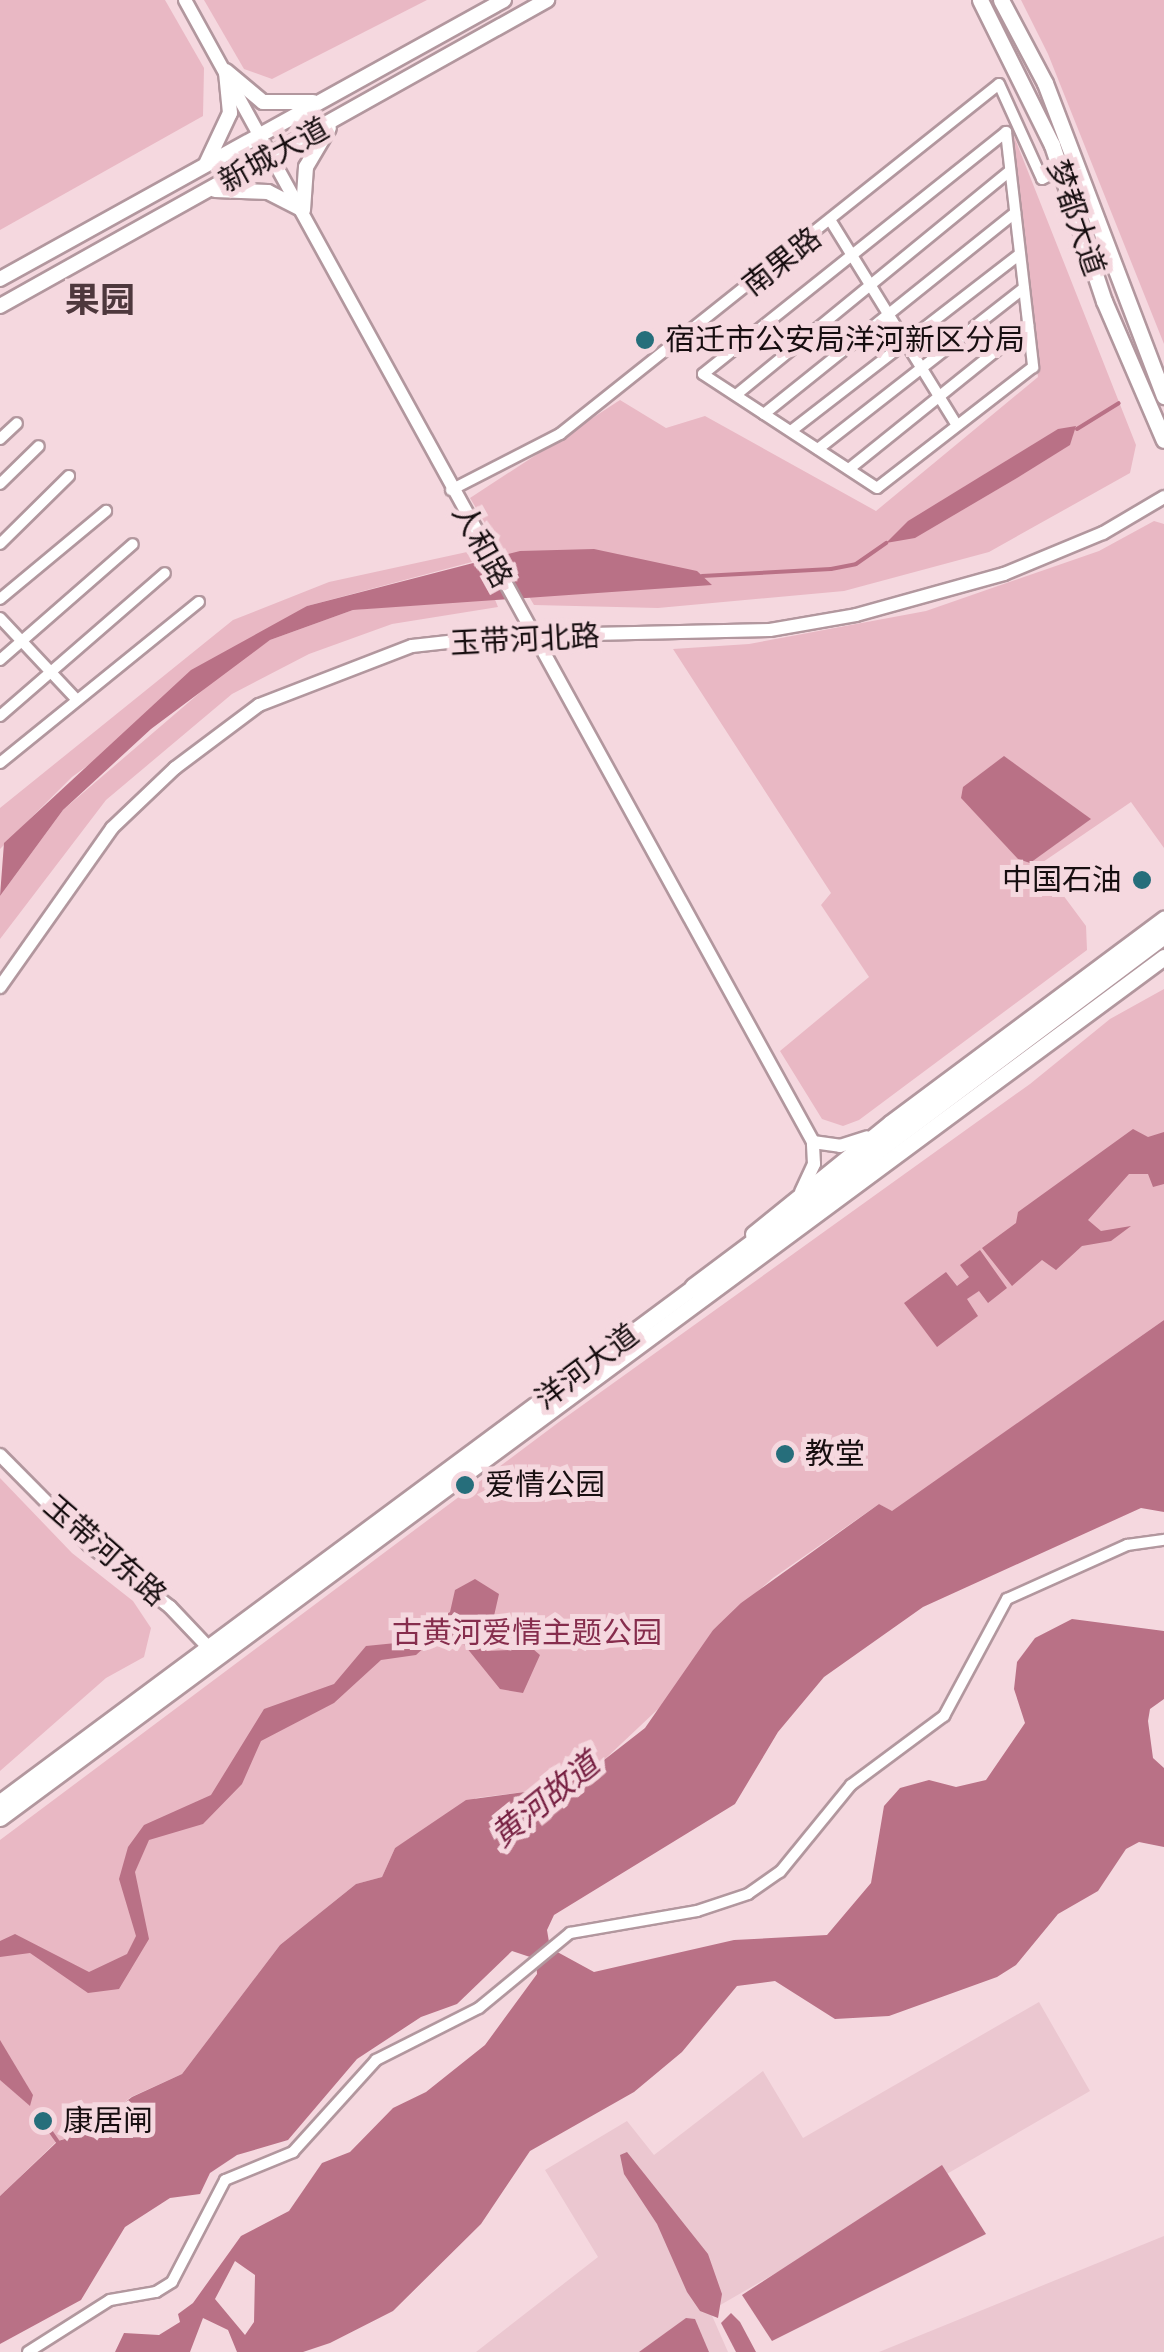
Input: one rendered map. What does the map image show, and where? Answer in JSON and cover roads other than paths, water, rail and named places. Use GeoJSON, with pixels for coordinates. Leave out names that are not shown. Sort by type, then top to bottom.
{"type":"FeatureCollection","features":[{"type":"Feature","properties":{"kind":"highway"},"geometry":{"type":"LineString","coordinates":[[694,1288],[800,1201],[1164,936]]}},
{"type":"Feature","properties":{"kind":"main road","name":"新城大道"},"geometry":{"type":"LineString","coordinates":[[0,278],[504,0]]}},
{"type":"Feature","properties":{"kind":"main road","name":"新城大道"},"geometry":{"type":"LineString","coordinates":[[0,306],[547,0]]}},
{"type":"Feature","properties":{"kind":"main road","name":"梦都大道"},"geometry":{"type":"LineString","coordinates":[[980,0],[1060,170],[1104,301],[1164,440]]}},
{"type":"Feature","properties":{"kind":"main road","name":"梦都大道"},"geometry":{"type":"LineString","coordinates":[[1002,0],[1045,83],[1164,396]]}},
{"type":"Feature","properties":{"kind":"main road"},"geometry":{"type":"LineString","coordinates":[[226,71],[251,95],[274,105],[330,97]]}},
{"type":"Feature","properties":{"kind":"main road"},"geometry":{"type":"LineString","coordinates":[[204,166],[228,123],[226,71]]}},
{"type":"Feature","properties":{"kind":"main road"},"geometry":{"type":"LineString","coordinates":[[346,88],[358,108]]}},
{"type":"Feature","properties":{"kind":"main road"},"geometry":{"type":"LineString","coordinates":[[188,176],[204,194],[268,192],[303,210],[306,167],[335,121]]}},
{"type":"Feature","properties":{"kind":"main road"},"geometry":{"type":"LineString","coordinates":[[800,1201],[882,1128],[1164,919]]}},
{"type":"Feature","properties":{"kind":"main road","name":"洋河大道"},"geometry":{"type":"LineString","coordinates":[[0,1818],[1164,957]]}},
{"type":"Feature","properties":{"kind":"main road","name":"洋河大道"},"geometry":{"type":"LineString","coordinates":[[0,1802],[694,1288]]}},
{"type":"Feature","properties":{"kind":"street","name":"人和路"},"geometry":{"type":"LineString","coordinates":[[185,0],[263,134],[485,553],[813,1142]]}},
{"type":"Feature","properties":{"kind":"street","name":"南果路"},"geometry":{"type":"LineString","coordinates":[[451,490],[560,434],[832,223],[999,84],[1042,179],[1060,170]]}},
{"type":"Feature","properties":{"kind":"street"},"geometry":{"type":"LineString","coordinates":[[1006,132],[1010,171],[1033,366],[955,422],[876,488],[703,374],[1006,132]]}},
{"type":"Feature","properties":{"kind":"street"},"geometry":{"type":"LineString","coordinates":[[736,396],[1010,171]]}},
{"type":"Feature","properties":{"kind":"street"},"geometry":{"type":"LineString","coordinates":[[764,414],[1015,214]]}},
{"type":"Feature","properties":{"kind":"street"},"geometry":{"type":"LineString","coordinates":[[832,223],[955,422]]}},
{"type":"Feature","properties":{"kind":"street"},"geometry":{"type":"LineString","coordinates":[[791,431],[1020,254]]}},
{"type":"Feature","properties":{"kind":"street"},"geometry":{"type":"LineString","coordinates":[[818,450],[1024,288]]}},
{"type":"Feature","properties":{"kind":"street"},"geometry":{"type":"LineString","coordinates":[[849,470],[1028,325]]}},
{"type":"Feature","properties":{"kind":"street"},"geometry":{"type":"LineString","coordinates":[[0,439],[17,423]]}},
{"type":"Feature","properties":{"kind":"street"},"geometry":{"type":"LineString","coordinates":[[0,484],[40,446]]}},
{"type":"Feature","properties":{"kind":"street"},"geometry":{"type":"LineString","coordinates":[[0,544],[69,476]]}},
{"type":"Feature","properties":{"kind":"street","name":"玉带河北路"},"geometry":{"type":"LineString","coordinates":[[0,987],[112,828],[175,768],[259,705],[412,646],[532,636],[770,630],[856,615],[1004,574],[1103,534],[1164,498]]}},
{"type":"Feature","properties":{"kind":"street"},"geometry":{"type":"LineString","coordinates":[[0,599],[106,511]]}},
{"type":"Feature","properties":{"kind":"street"},"geometry":{"type":"LineString","coordinates":[[0,660],[133,544]]}},
{"type":"Feature","properties":{"kind":"street"},"geometry":{"type":"LineString","coordinates":[[0,716],[165,572]]}},
{"type":"Feature","properties":{"kind":"street"},"geometry":{"type":"LineString","coordinates":[[0,763],[199,602]]}},
{"type":"Feature","properties":{"kind":"street"},"geometry":{"type":"LineString","coordinates":[[0,618],[77,700]]}},
{"type":"Feature","properties":{"kind":"street"},"geometry":{"type":"LineString","coordinates":[[800,1201],[814,1164],[813,1142],[846,1146],[882,1128]]}},
{"type":"Feature","properties":{"kind":"street","name":"玉带河东路"},"geometry":{"type":"LineString","coordinates":[[0,1456],[89,1545],[170,1606],[209,1648]]}},
{"type":"Feature","properties":{"kind":"street"},"geometry":{"type":"LineString","coordinates":[[28,2352],[110,2300],[156,2292],[172,2282],[225,2180],[292,2152],[376,2060],[480,2008],[556,1942],[580,1930],[696,1911],[763,1884],[850,1785],[944,1716],[1007,1599],[1126,1545],[1164,1540]]}},
{"type":"Feature","properties":{"kind":"water"},"geometry":{"type":"Polygon","coordinates":[[[1076,426],[1070,445],[1017,478],[915,538],[886,543],[908,521],[1058,429],[1076,426]]]}},
{"type":"Feature","properties":{"kind":"water"},"geometry":{"type":"Polygon","coordinates":[[[594,549],[697,571],[712,585],[353,610],[270,640],[151,729],[63,810],[0,896],[4,843],[191,670],[307,606],[520,551],[594,549]]]}},
{"type":"Feature","properties":{"kind":"water"},"geometry":{"type":"Polygon","coordinates":[[[1004,756],[1091,819],[1030,863],[1018,859],[961,798],[963,787],[1004,756]]]}},
{"type":"Feature","properties":{"kind":"water"},"geometry":{"type":"Polygon","coordinates":[[[1133,1129],[1148,1137],[1164,1132],[1164,1184],[1153,1187],[1148,1174],[1129,1174],[1088,1220],[1101,1231],[1131,1226],[1111,1241],[1082,1246],[1056,1270],[1042,1260],[1012,1286],[982,1248],[1016,1223],[1018,1212],[1133,1129]]]}},
{"type":"Feature","properties":{"kind":"water"},"geometry":{"type":"Polygon","coordinates":[[[980,1250],[1007,1288],[988,1303],[979,1291],[967,1299],[978,1316],[937,1347],[904,1303],[946,1272],[957,1286],[969,1277],[960,1265],[980,1250]]]}},
{"type":"Feature","properties":{"kind":"water","name":"黄河故道"},"geometry":{"type":"Polygon","coordinates":[[[1164,1320],[1164,1512],[1141,1508],[923,1607],[824,1677],[778,1732],[735,1804],[554,1915],[547,1930],[550,1948],[594,1972],[734,1940],[827,1935],[871,1883],[884,1806],[900,1788],[929,1780],[956,1787],[986,1780],[1025,1723],[1014,1689],[1017,1662],[1035,1638],[1072,1619],[1164,1631],[1164,1699],[1150,1709],[1148,1721],[1153,1758],[1164,1768],[1164,1847],[1139,1842],[1126,1849],[1098,1891],[1058,1914],[1016,1965],[997,1977],[889,2016],[835,2019],[775,1981],[737,1986],[682,2052],[634,2092],[530,2151],[481,2224],[393,2311],[330,2343],[303,2352],[237,2352],[228,2330],[203,2318],[190,2352],[115,2352],[124,2333],[159,2335],[180,2322],[178,2314],[193,2303],[241,2236],[289,2211],[322,2163],[350,2152],[393,2108],[426,2092],[485,2045],[537,1974],[536,1959],[512,1951],[457,2004],[421,2017],[357,2059],[288,2140],[237,2155],[210,2173],[200,2194],[170,2198],[125,2227],[81,2300],[0,2344],[0,2196],[58,2141],[82,2134],[132,2097],[182,2074],[280,1945],[356,1884],[382,1877],[395,1848],[466,1800],[532,1791],[604,1760],[645,1728],[713,1630],[741,1603],[879,1504],[892,1511],[1164,1320]],[[235,2261],[215,2299],[245,2335],[254,2322],[255,2275],[235,2261]]]}},
{"type":"Feature","properties":{"kind":"water"},"geometry":{"type":"Polygon","coordinates":[[[475,1579],[499,1594],[486,1651],[533,1649],[540,1655],[523,1693],[500,1689],[462,1642],[447,1635],[438,1635],[416,1655],[381,1660],[334,1703],[261,1741],[242,1784],[203,1824],[149,1840],[135,1872],[149,1939],[119,1989],[88,1993],[30,1953],[0,1957],[0,1941],[15,1934],[89,1972],[127,1954],[136,1936],[119,1879],[128,1847],[144,1825],[211,1795],[264,1709],[334,1684],[366,1646],[406,1642],[450,1612],[455,1590],[475,1579]]]}},
{"type":"Feature","properties":{"kind":"water"},"geometry":{"type":"Polygon","coordinates":[[[0,2040],[33,2095],[30,2106],[0,2080],[0,2040]]]}},
{"type":"Feature","properties":{"kind":"water"},"geometry":{"type":"Polygon","coordinates":[[[627,2152],[708,2254],[722,2294],[718,2318],[700,2311],[687,2292],[657,2224],[624,2174],[620,2155],[627,2152]]]}},
{"type":"Feature","properties":{"kind":"water"},"geometry":{"type":"Polygon","coordinates":[[[942,2165],[986,2234],[772,2341],[742,2295],[942,2165]]]}},
{"type":"Feature","properties":{"kind":"water"},"geometry":{"type":"Polygon","coordinates":[[[731,2313],[756,2352],[736,2352],[721,2323],[731,2313]]]}},
{"type":"Feature","properties":{"kind":"water"},"geometry":{"type":"Polygon","coordinates":[[[686,2318],[695,2319],[709,2352],[639,2352],[686,2318]]]}},
{"type":"Feature","properties":{"kind":"waterway"},"geometry":{"type":"LineString","coordinates":[[1077,429],[1119,403]]}},
{"type":"Feature","properties":{"kind":"waterway"},"geometry":{"type":"LineString","coordinates":[[702,576],[831,569],[856,564],[886,543]]}},
{"type":"Feature","properties":{"kind":"waterway"},"geometry":{"type":"LineString","coordinates":[[46,2125],[60,2145]]}},
{"type":"Feature","properties":{"kind":"place","name":"宿迁市公安局洋河新区分局"},"geometry":{"type":"Point","coordinates":[645,340]}},
{"type":"Feature","properties":{"kind":"place","name":"中国石油"},"geometry":{"type":"Point","coordinates":[1142,880]}},
{"type":"Feature","properties":{"kind":"place","name":"教堂"},"geometry":{"type":"Point","coordinates":[785,1454]}},
{"type":"Feature","properties":{"kind":"place","name":"爱情公园"},"geometry":{"type":"Point","coordinates":[465,1485]}},
{"type":"Feature","properties":{"kind":"place","name":"康居闸"},"geometry":{"type":"Point","coordinates":[43,2121]}},
{"type":"Feature","properties":{"kind":"district","name":"果园"},"geometry":{"type":"Point","coordinates":[100,300]}},
{"type":"Feature","properties":{"kind":"park label","name":"古黄河爱情主题公园"},"geometry":{"type":"Point","coordinates":[527,1633]}}]}
